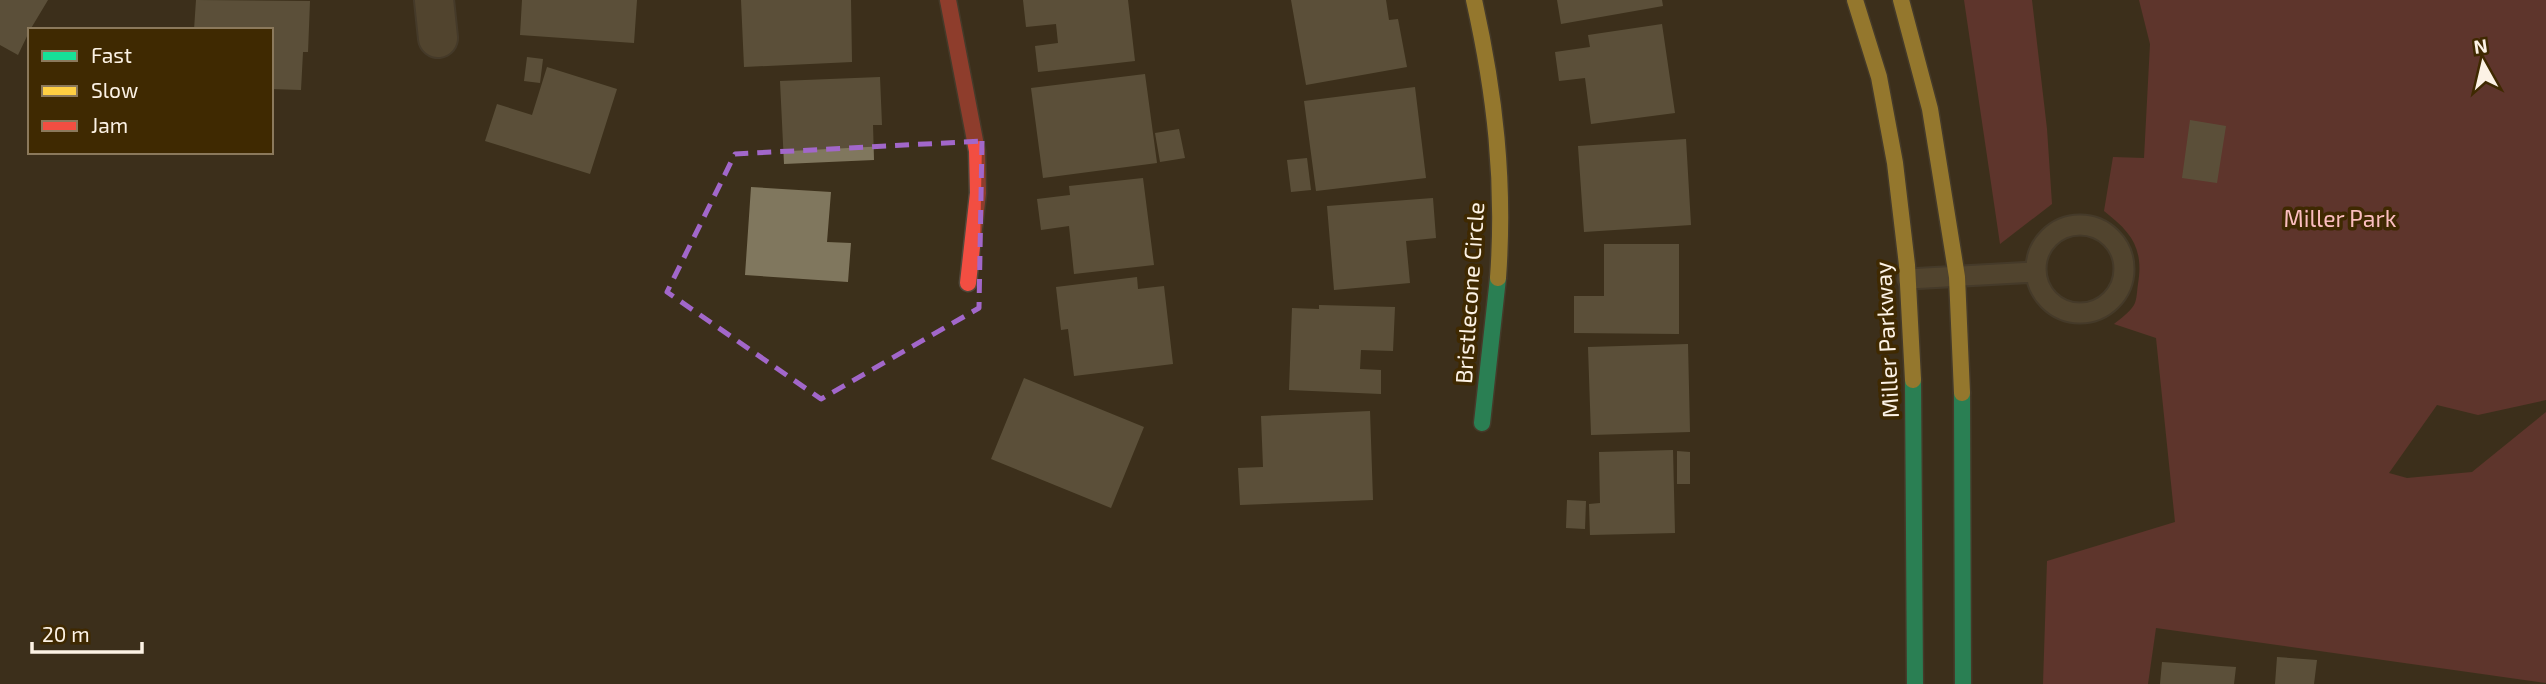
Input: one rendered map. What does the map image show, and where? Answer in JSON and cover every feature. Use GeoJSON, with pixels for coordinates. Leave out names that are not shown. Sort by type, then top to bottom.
{"type":"FeatureCollection","features":[{"type":"Feature","properties":{"kind":"street"},"geometry":{"type":"LineString","coordinates":[[434,0],[438,38]]}},
{"type":"Feature","properties":{"kind":"street"},"geometry":{"type":"LineString","coordinates":[[948,0],[977,151],[978,194],[968,283]]}},
{"type":"Feature","properties":{"kind":"street","name":"Bristlecone Circle"},"geometry":{"type":"LineString","coordinates":[[1474,0],[1484,43],[1498,136],[1502,230],[1482,423]]}},
{"type":"Feature","properties":{"kind":"street","name":"Miller Parkway"},"geometry":{"type":"LineString","coordinates":[[1854,0],[1879,77],[1895,163],[1908,279],[1913,369],[1915,684]]}},
{"type":"Feature","properties":{"kind":"street"},"geometry":{"type":"LineString","coordinates":[[1901,0],[1930,109],[1958,277],[1962,359],[1963,684]]}},
{"type":"Feature","properties":{"kind":"lane"},"geometry":{"type":"LineString","coordinates":[[2074,225],[2096,228],[2114,240],[2122,253],[2125,267],[2117,294],[2107,305],[2094,312],[2080,314],[2065,311],[2053,304],[2043,294],[2036,272],[2039,251],[2048,238],[2060,229],[2074,225]]}},
{"type":"Feature","properties":{"kind":"lane"},"geometry":{"type":"LineString","coordinates":[[1908,279],[2036,272]]}},
{"type":"Feature","properties":{"kind":"highlighted area"},"geometry":{"type":"Polygon","coordinates":[[[982,141],[979,308],[821,399],[667,292],[735,154],[982,141]]]}},
{"type":"Feature","properties":{"kind":"green space"},"geometry":{"type":"Polygon","coordinates":[[[1964,0],[2032,0],[2047,129],[2052,204],[2000,244],[1964,0]]]}},
{"type":"Feature","properties":{"kind":"green space","name":"Miller Park"},"geometry":{"type":"Polygon","coordinates":[[[2139,0],[2546,0],[2546,400],[2478,415],[2437,405],[2389,473],[2407,478],[2472,472],[2546,412],[2546,683],[2156,628],[2148,684],[2043,684],[2047,561],[2175,522],[2156,338],[2114,324],[2135,303],[2139,271],[2137,251],[2122,226],[2104,211],[2113,157],[2144,158],[2150,44],[2139,0]]]}},
{"type":"Feature","properties":{"kind":"building"},"geometry":{"type":"Polygon","coordinates":[[[0,0],[48,0],[31,28],[28,28],[28,34],[18,55],[0,45],[0,0]]]}},
{"type":"Feature","properties":{"kind":"building"},"geometry":{"type":"Polygon","coordinates":[[[196,0],[310,1],[308,52],[303,52],[301,90],[273,89],[273,28],[194,28],[196,0]]]}},
{"type":"Feature","properties":{"kind":"building"},"geometry":{"type":"Polygon","coordinates":[[[522,0],[637,0],[634,43],[520,35],[522,0]]]}},
{"type":"Feature","properties":{"kind":"building"},"geometry":{"type":"Polygon","coordinates":[[[741,0],[851,0],[852,62],[744,67],[741,0]]]}},
{"type":"Feature","properties":{"kind":"building"},"geometry":{"type":"Polygon","coordinates":[[[1023,0],[1128,0],[1135,61],[1038,72],[1035,46],[1058,43],[1056,24],[1026,27],[1023,0]]]}},
{"type":"Feature","properties":{"kind":"building"},"geometry":{"type":"Polygon","coordinates":[[[1291,0],[1386,0],[1389,20],[1398,19],[1407,67],[1306,85],[1291,0]]]}},
{"type":"Feature","properties":{"kind":"building"},"geometry":{"type":"Polygon","coordinates":[[[1557,0],[1662,0],[1663,6],[1561,24],[1557,0]]]}},
{"type":"Feature","properties":{"kind":"building"},"geometry":{"type":"Polygon","coordinates":[[[1662,24],[1675,113],[1591,124],[1585,78],[1559,81],[1555,52],[1590,47],[1588,35],[1662,24]]]}},
{"type":"Feature","properties":{"kind":"building"},"geometry":{"type":"Polygon","coordinates":[[[527,57],[543,59],[540,83],[524,81],[527,57]]]}},
{"type":"Feature","properties":{"kind":"building"},"geometry":{"type":"Polygon","coordinates":[[[547,67],[617,89],[590,174],[485,141],[497,104],[532,115],[547,67]]]}},
{"type":"Feature","properties":{"kind":"building"},"geometry":{"type":"Polygon","coordinates":[[[1145,74],[1157,163],[1043,178],[1031,88],[1145,74]]]}},
{"type":"Feature","properties":{"kind":"building"},"geometry":{"type":"Polygon","coordinates":[[[880,77],[882,125],[873,125],[874,160],[784,164],[780,81],[880,77]]]}},
{"type":"Feature","properties":{"kind":"building"},"geometry":{"type":"Polygon","coordinates":[[[1415,87],[1426,178],[1316,191],[1304,101],[1415,87]]]}},
{"type":"Feature","properties":{"kind":"building"},"geometry":{"type":"Polygon","coordinates":[[[2190,120],[2226,126],[2217,183],[2182,178],[2190,120]]]}},
{"type":"Feature","properties":{"kind":"building"},"geometry":{"type":"Polygon","coordinates":[[[1179,129],[1185,158],[1160,162],[1155,133],[1179,129]]]}},
{"type":"Feature","properties":{"kind":"building"},"geometry":{"type":"Polygon","coordinates":[[[1686,139],[1691,225],[1584,232],[1578,146],[1686,139]]]}},
{"type":"Feature","properties":{"kind":"building"},"geometry":{"type":"Polygon","coordinates":[[[1307,158],[1311,190],[1291,192],[1287,160],[1307,158]]]}},
{"type":"Feature","properties":{"kind":"building"},"geometry":{"type":"Polygon","coordinates":[[[1143,178],[1154,265],[1074,274],[1069,226],[1041,230],[1037,199],[1070,195],[1069,186],[1143,178]]]}},
{"type":"Feature","properties":{"kind":"building"},"geometry":{"type":"Polygon","coordinates":[[[751,187],[831,192],[827,242],[851,243],[848,282],[745,275],[751,187]]]}},
{"type":"Feature","properties":{"kind":"building"},"geometry":{"type":"Polygon","coordinates":[[[1433,198],[1436,238],[1406,241],[1410,283],[1334,290],[1327,206],[1433,198]]]}},
{"type":"Feature","properties":{"kind":"building"},"geometry":{"type":"Polygon","coordinates":[[[1604,244],[1679,244],[1679,334],[1574,333],[1574,296],[1604,296],[1604,244]]]}},
{"type":"Feature","properties":{"kind":"building"},"geometry":{"type":"Polygon","coordinates":[[[1137,277],[1138,289],[1164,286],[1173,364],[1074,376],[1068,329],[1061,330],[1056,287],[1137,277]]]}},
{"type":"Feature","properties":{"kind":"building"},"geometry":{"type":"Polygon","coordinates":[[[1319,305],[1395,307],[1393,351],[1361,350],[1360,369],[1381,370],[1381,394],[1289,390],[1292,308],[1319,309],[1319,305]]]}},
{"type":"Feature","properties":{"kind":"building"},"geometry":{"type":"Polygon","coordinates":[[[1688,344],[1690,432],[1591,435],[1588,347],[1688,344]]]}},
{"type":"Feature","properties":{"kind":"building"},"geometry":{"type":"Polygon","coordinates":[[[1024,378],[1144,427],[1111,508],[991,459],[1024,378]]]}},
{"type":"Feature","properties":{"kind":"building"},"geometry":{"type":"Polygon","coordinates":[[[1370,411],[1373,500],[1240,505],[1238,468],[1263,467],[1261,416],[1370,411]]]}},
{"type":"Feature","properties":{"kind":"building"},"geometry":{"type":"Polygon","coordinates":[[[1673,450],[1675,533],[1590,535],[1589,504],[1600,503],[1599,452],[1673,450]]]}},
{"type":"Feature","properties":{"kind":"building"},"geometry":{"type":"Polygon","coordinates":[[[1677,451],[1690,452],[1690,484],[1677,484],[1677,451]]]}},
{"type":"Feature","properties":{"kind":"building"},"geometry":{"type":"Polygon","coordinates":[[[1567,500],[1586,501],[1585,529],[1566,528],[1567,500]]]}},
{"type":"Feature","properties":{"kind":"building"},"geometry":{"type":"Polygon","coordinates":[[[2277,657],[2317,660],[2314,684],[2275,684],[2277,657]]]}},
{"type":"Feature","properties":{"kind":"building"},"geometry":{"type":"Polygon","coordinates":[[[2162,662],[2236,667],[2234,684],[2160,684],[2162,662]]]}},
{"type":"Feature","properties":{"kind":"traffic: fast"},"geometry":{"type":"LineString","coordinates":[[1482,423],[1498,278]]}},
{"type":"Feature","properties":{"kind":"traffic: fast"},"geometry":{"type":"LineString","coordinates":[[1913,380],[1915,684]]}},
{"type":"Feature","properties":{"kind":"traffic: fast"},"geometry":{"type":"LineString","coordinates":[[1962,393],[1963,684]]}},
{"type":"Feature","properties":{"kind":"traffic: slow"},"geometry":{"type":"LineString","coordinates":[[1474,0],[1488,69],[1499,172],[1498,278]]}},
{"type":"Feature","properties":{"kind":"traffic: slow"},"geometry":{"type":"LineString","coordinates":[[1855,0],[1879,77],[1895,163],[1907,265],[1913,380]]}},
{"type":"Feature","properties":{"kind":"traffic: slow"},"geometry":{"type":"LineString","coordinates":[[1901,0],[1930,109],[1957,277],[1962,393]]}},
{"type":"Feature","properties":{"kind":"traffic: jam"},"geometry":{"type":"LineString","coordinates":[[948,0],[977,151],[978,193],[968,283]]}}]}
